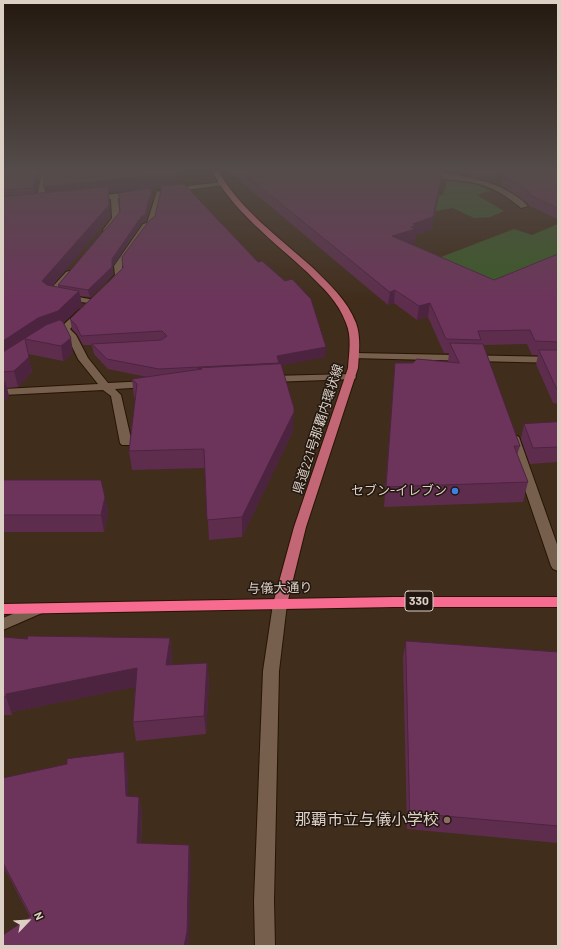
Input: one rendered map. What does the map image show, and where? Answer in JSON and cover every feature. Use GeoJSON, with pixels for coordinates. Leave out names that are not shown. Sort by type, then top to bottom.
{"type":"FeatureCollection","features":[{"type":"Feature","properties":{"kind":"highway","name":"与儀大通り"},"geometry":{"type":"LineString","coordinates":[[3,609],[409,601],[558,602]]}},
{"type":"Feature","properties":{"kind":"main road","name":"県道221号那覇内環状線"},"geometry":{"type":"LineString","coordinates":[[249,214],[336,295],[351,323],[355,343],[355,356],[351,377],[300,527],[280,604]]}},
{"type":"Feature","properties":{"kind":"street"},"geometry":{"type":"LineString","coordinates":[[100,238],[116,218],[116,214]]}},
{"type":"Feature","properties":{"kind":"street"},"geometry":{"type":"LineString","coordinates":[[126,443],[116,395],[105,386],[84,359],[83,350],[71,335],[61,330],[119,276],[118,266],[146,226],[150,224],[151,214]]}},
{"type":"Feature","properties":{"kind":"street"},"geometry":{"type":"LineString","coordinates":[[75,266],[50,295],[98,296]]}},
{"type":"Feature","properties":{"kind":"street"},"geometry":{"type":"LineString","coordinates":[[355,356],[558,360]]}},
{"type":"Feature","properties":{"kind":"street"},"geometry":{"type":"LineString","coordinates":[[485,358],[490,373]]}},
{"type":"Feature","properties":{"kind":"street"},"geometry":{"type":"LineString","coordinates":[[260,379],[351,377]]}},
{"type":"Feature","properties":{"kind":"street"},"geometry":{"type":"LineString","coordinates":[[3,392],[160,383]]}},
{"type":"Feature","properties":{"kind":"street"},"geometry":{"type":"LineString","coordinates":[[508,425],[558,566]]}},
{"type":"Feature","properties":{"kind":"street"},"geometry":{"type":"LineString","coordinates":[[265,946],[264,901],[270,692],[274,638],[280,604]]}},
{"type":"Feature","properties":{"kind":"street"},"geometry":{"type":"LineString","coordinates":[[3,624],[37,609]]}},
{"type":"Feature","properties":{"kind":"green space"},"geometry":{"type":"Polygon","coordinates":[[[466,214],[496,214],[490,217],[474,218],[466,214]]]}},
{"type":"Feature","properties":{"kind":"green space"},"geometry":{"type":"Polygon","coordinates":[[[558,224],[558,263],[488,289],[428,262],[514,229],[532,235],[558,224]]]}},
{"type":"Feature","properties":{"kind":"building"},"geometry":{"type":"Polygon","coordinates":[[[3,214],[101,214],[42,281],[47,285],[79,291],[58,311],[38,318],[3,341],[3,214]]]}},
{"type":"Feature","properties":{"kind":"building"},"geometry":{"type":"Polygon","coordinates":[[[118,214],[145,214],[141,217],[112,259],[112,267],[88,290],[58,285],[118,214]]]}},
{"type":"Feature","properties":{"kind":"building"},"geometry":{"type":"Polygon","coordinates":[[[155,214],[213,214],[258,262],[262,261],[285,281],[292,279],[311,299],[326,347],[277,356],[279,363],[159,369],[107,359],[92,344],[161,340],[167,336],[162,331],[81,336],[76,325],[70,319],[123,268],[122,257],[149,221],[155,214]]]}},
{"type":"Feature","properties":{"kind":"building"},"geometry":{"type":"Polygon","coordinates":[[[294,214],[434,214],[433,217],[413,224],[415,226],[411,227],[416,229],[392,236],[494,280],[558,254],[558,342],[535,341],[530,330],[478,331],[481,340],[446,339],[430,303],[419,306],[395,290],[390,292],[294,214]]]}},
{"type":"Feature","properties":{"kind":"building"},"geometry":{"type":"Polygon","coordinates":[[[60,320],[63,322],[71,338],[61,346],[25,339],[29,357],[14,371],[3,372],[3,352],[46,325],[60,320]]]}},
{"type":"Feature","properties":{"kind":"building"},"geometry":{"type":"Polygon","coordinates":[[[450,343],[483,344],[520,446],[514,446],[528,482],[386,487],[395,363],[413,363],[417,359],[459,363],[450,343]]]}},
{"type":"Feature","properties":{"kind":"building"},"geometry":{"type":"Polygon","coordinates":[[[539,350],[558,350],[558,389],[557,389],[539,350]]]}},
{"type":"Feature","properties":{"kind":"building"},"geometry":{"type":"Polygon","coordinates":[[[281,364],[294,412],[242,517],[207,520],[204,449],[129,451],[137,384],[132,379],[202,369],[198,368],[281,364]]]}},
{"type":"Feature","properties":{"kind":"building"},"geometry":{"type":"Polygon","coordinates":[[[558,422],[558,447],[533,448],[524,424],[558,422]]]}},
{"type":"Feature","properties":{"kind":"building"},"geometry":{"type":"Polygon","coordinates":[[[3,480],[101,480],[105,497],[101,515],[3,515],[3,480]]]}},
{"type":"Feature","properties":{"kind":"building"},"geometry":{"type":"Polygon","coordinates":[[[28,636],[170,638],[166,665],[207,663],[204,716],[133,722],[137,668],[6,694],[6,697],[3,697],[3,637],[27,639],[28,636]]]}},
{"type":"Feature","properties":{"kind":"building"},"geometry":{"type":"Polygon","coordinates":[[[406,641],[558,652],[558,826],[410,813],[406,641]]]}},
{"type":"Feature","properties":{"kind":"building"},"geometry":{"type":"Polygon","coordinates":[[[124,752],[126,796],[139,797],[137,843],[189,845],[187,932],[184,946],[3,946],[3,935],[31,916],[3,863],[3,778],[67,764],[67,759],[124,752]]]}},
{"type":"Feature","properties":{"kind":"place","name":"セブン-イレブン"},"geometry":{"type":"Point","coordinates":[455,491]}},
{"type":"Feature","properties":{"kind":"place","name":"那覇市立与儀小学校"},"geometry":{"type":"Point","coordinates":[447,820]}}]}
